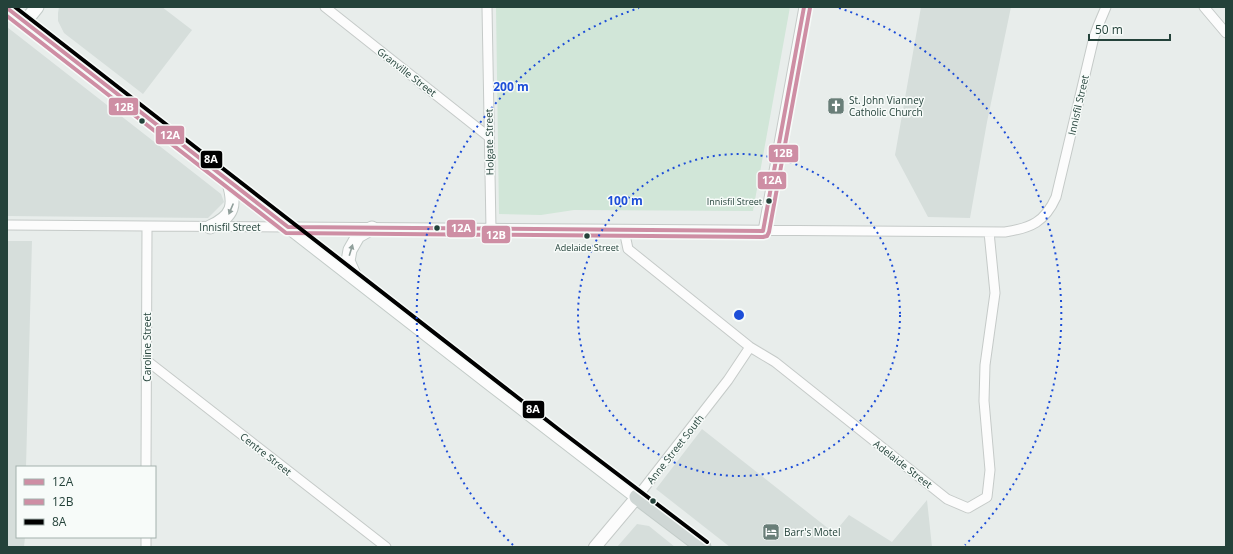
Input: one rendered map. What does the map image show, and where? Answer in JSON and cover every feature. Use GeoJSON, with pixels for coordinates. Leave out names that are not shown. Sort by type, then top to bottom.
{"type":"FeatureCollection","features":[{"type":"Feature","properties":{"kind":"main road"},"geometry":{"type":"LineString","coordinates":[[25,22],[37,7]]}},
{"type":"Feature","properties":{"kind":"main road"},"geometry":{"type":"LineString","coordinates":[[7,8],[356,280],[703,547]]}},
{"type":"Feature","properties":{"kind":"main road"},"geometry":{"type":"LineString","coordinates":[[210,227],[226,217],[231,210],[233,196],[228,180]]}},
{"type":"Feature","properties":{"kind":"main road"},"geometry":{"type":"LineString","coordinates":[[356,280],[348,260],[350,250],[358,236],[372,228]]}},
{"type":"Feature","properties":{"kind":"street","name":"Granville Street"},"geometry":{"type":"LineString","coordinates":[[325,7],[489,138]]}},
{"type":"Feature","properties":{"kind":"street","name":"Holgate Street"},"geometry":{"type":"LineString","coordinates":[[487,7],[491,229]]}},
{"type":"Feature","properties":{"kind":"street"},"geometry":{"type":"LineString","coordinates":[[763,231],[804,7]]}},
{"type":"Feature","properties":{"kind":"street","name":"Innisfil Street"},"geometry":{"type":"LineString","coordinates":[[7,225],[1005,232],[1029,227],[1045,216],[1051,207],[1060,186],[1094,37],[1106,7]]}},
{"type":"Feature","properties":{"kind":"street"},"geometry":{"type":"LineString","coordinates":[[1204,7],[1226,33]]}},
{"type":"Feature","properties":{"kind":"street","name":"Caroline Street"},"geometry":{"type":"LineString","coordinates":[[146,466],[147,226]]}},
{"type":"Feature","properties":{"kind":"street","name":"Adelaide Street"},"geometry":{"type":"LineString","coordinates":[[624,230],[628,249],[750,347],[775,362],[947,499],[968,508],[987,497],[990,470],[984,401],[985,365],[996,293],[989,232]]}},
{"type":"Feature","properties":{"kind":"street","name":"Anne Street South"},"geometry":{"type":"LineString","coordinates":[[595,547],[637,497],[728,380],[750,347]]}},
{"type":"Feature","properties":{"kind":"street","name":"Centre Street"},"geometry":{"type":"LineString","coordinates":[[146,360],[386,547]]}},
{"type":"Feature","properties":{"kind":"shaded area"},"geometry":{"type":"Polygon","coordinates":[[[59,7],[162,7],[192,30],[143,94],[64,33],[58,21],[59,7]]]}},
{"type":"Feature","properties":{"kind":"shaded area"},"geometry":{"type":"Polygon","coordinates":[[[921,7],[1011,7],[987,122],[970,218],[928,217],[895,155],[921,7]]]}},
{"type":"Feature","properties":{"kind":"shaded area"},"geometry":{"type":"Polygon","coordinates":[[[7,27],[221,194],[224,202],[208,218],[7,216],[7,27]]]}},
{"type":"Feature","properties":{"kind":"shaded area"},"geometry":{"type":"Polygon","coordinates":[[[7,241],[32,241],[26,466],[16,466],[16,538],[25,538],[24,547],[7,547],[7,241]]]}},
{"type":"Feature","properties":{"kind":"shaded area"},"geometry":{"type":"Polygon","coordinates":[[[702,429],[834,533],[849,515],[892,542],[927,500],[932,547],[730,547],[656,489],[702,429]]]}},
{"type":"Feature","properties":{"kind":"shaded area"},"geometry":{"type":"Polygon","coordinates":[[[637,524],[649,526],[675,547],[617,547],[637,524]]]}},
{"type":"Feature","properties":{"kind":"green space"},"geometry":{"type":"Polygon","coordinates":[[[496,7],[790,7],[753,211],[574,210],[541,215],[499,214],[496,7]]]}},
{"type":"Feature","properties":{"kind":"transit line","name":"8A"},"geometry":{"type":"LineString","coordinates":[[15,7],[562,432],[707,542]]}},
{"type":"Feature","properties":{"kind":"transit line","name":"12A"},"geometry":{"type":"LineString","coordinates":[[7,8],[288,227],[763,231],[804,7]]}},
{"type":"Feature","properties":{"kind":"transit line","name":"12B"},"geometry":{"type":"LineString","coordinates":[[7,16],[286,233],[763,237],[767,236],[769,232],[810,8]]}},
{"type":"Feature","properties":{"kind":"place","name":"St. John Vianney Catholic Church"},"geometry":{"type":"Point","coordinates":[836,106]}},
{"type":"Feature","properties":{"kind":"place","name":"Innisfil Street"},"geometry":{"type":"Point","coordinates":[769,201]}},
{"type":"Feature","properties":{"kind":"place","name":"Adelaide Street"},"geometry":{"type":"Point","coordinates":[587,236]}},
{"type":"Feature","properties":{"kind":"place","name":"Barr's Motel"},"geometry":{"type":"Point","coordinates":[771,532]}}]}
